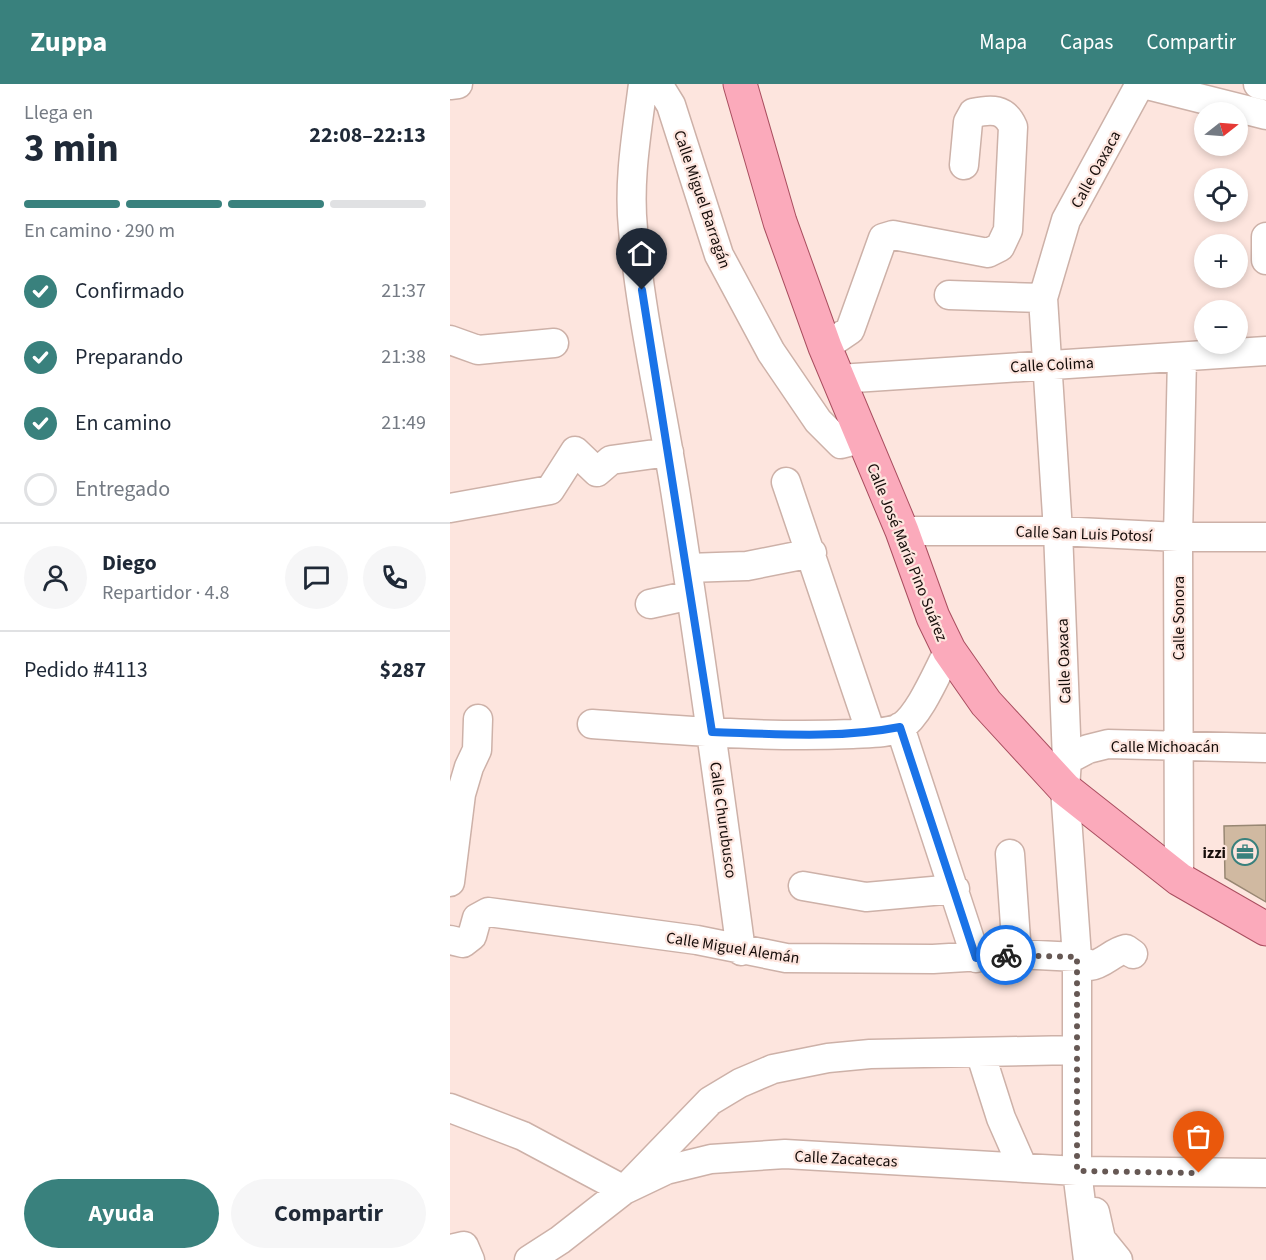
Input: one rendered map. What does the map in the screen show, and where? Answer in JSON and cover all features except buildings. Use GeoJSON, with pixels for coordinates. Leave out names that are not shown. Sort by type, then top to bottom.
{"type":"FeatureCollection","features":[{"type":"Feature","properties":{"kind":"main road","name":"Calle José María Pino Suárez"},"geometry":{"type":"LineString","coordinates":[[740,84],[780,222],[825,347],[861,439],[902,531],[933,617],[949,650],[986,703],[1179,879],[1266,929]]}},
{"type":"Feature","properties":{"kind":"street"},"geometry":{"type":"LineString","coordinates":[[450,85],[458,84]]}},
{"type":"Feature","properties":{"kind":"street","name":"Calle Churubusco"},"geometry":{"type":"LineString","coordinates":[[643,84],[633,163],[633,227],[661,419],[669,452],[712,732],[741,951]]}},
{"type":"Feature","properties":{"kind":"street","name":"Calle Miguel Barragán"},"geometry":{"type":"LineString","coordinates":[[658,84],[671,105],[719,255],[771,352],[818,421],[841,444],[861,439]]}},
{"type":"Feature","properties":{"kind":"street"},"geometry":{"type":"LineString","coordinates":[[1141,84],[1186,90],[1266,115]]}},
{"type":"Feature","properties":{"kind":"street","name":"Calle Oaxaca"},"geometry":{"type":"LineString","coordinates":[[1088,1260],[1076,1050],[1077,957],[1066,775],[1058,531],[1043,298],[1066,220],[1141,84]]}},
{"type":"Feature","properties":{"kind":"street"},"geometry":{"type":"LineString","coordinates":[[1258,84],[1266,86]]}},
{"type":"Feature","properties":{"kind":"street"},"geometry":{"type":"LineString","coordinates":[[825,347],[850,330],[883,238],[893,235],[988,253],[1000,247],[1008,230],[1013,127],[1009,116],[1000,111],[973,113],[968,123],[964,165]]}},
{"type":"Feature","properties":{"kind":"street"},"geometry":{"type":"LineString","coordinates":[[1266,237],[1266,260]]}},
{"type":"Feature","properties":{"kind":"street"},"geometry":{"type":"LineString","coordinates":[[949,295],[1043,298]]}},
{"type":"Feature","properties":{"kind":"street"},"geometry":{"type":"LineString","coordinates":[[450,340],[478,350],[554,343]]}},
{"type":"Feature","properties":{"kind":"street","name":"Calle Colima"},"geometry":{"type":"LineString","coordinates":[[839,380],[1048,364],[1182,358],[1266,351]]}},
{"type":"Feature","properties":{"kind":"street","name":"Calle Sonora"},"geometry":{"type":"LineString","coordinates":[[1179,879],[1178,537],[1182,358]]}},
{"type":"Feature","properties":{"kind":"street"},"geometry":{"type":"LineString","coordinates":[[450,508],[550,490],[574,451],[597,472],[611,460],[669,452]]}},
{"type":"Feature","properties":{"kind":"street"},"geometry":{"type":"LineString","coordinates":[[786,482],[812,553],[822,593],[872,733]]}},
{"type":"Feature","properties":{"kind":"street","name":"Calle San Luis Potosí"},"geometry":{"type":"LineString","coordinates":[[902,531],[1058,531],[1178,537],[1266,537]]}},
{"type":"Feature","properties":{"kind":"street"},"geometry":{"type":"LineString","coordinates":[[650,604],[689,581],[812,553]]}},
{"type":"Feature","properties":{"kind":"street"},"geometry":{"type":"LineString","coordinates":[[592,724],[712,732],[872,733],[900,727],[916,711],[949,650]]}},
{"type":"Feature","properties":{"kind":"street"},"geometry":{"type":"LineString","coordinates":[[450,882],[461,794],[477,750],[478,719]]}},
{"type":"Feature","properties":{"kind":"street"},"geometry":{"type":"LineString","coordinates":[[900,727],[976,958]]}},
{"type":"Feature","properties":{"kind":"street","name":"Calle Michoacán"},"geometry":{"type":"LineString","coordinates":[[1066,775],[1088,749],[1108,744],[1266,748]]}},
{"type":"Feature","properties":{"kind":"street"},"geometry":{"type":"LineString","coordinates":[[1010,854],[1017,954]]}},
{"type":"Feature","properties":{"kind":"street"},"geometry":{"type":"LineString","coordinates":[[803,886],[866,897],[955,889]]}},
{"type":"Feature","properties":{"kind":"street","name":"Calle Miguel Alemán"},"geometry":{"type":"LineString","coordinates":[[450,940],[463,942],[472,936],[477,918],[488,912],[697,940],[741,951],[786,958],[976,958],[1017,954],[1077,957],[1090,966],[1098,965],[1118,951],[1126,949],[1133,954]]}},
{"type":"Feature","properties":{"kind":"street"},"geometry":{"type":"LineString","coordinates":[[529,1260],[560,1240],[624,1190],[710,1101],[740,1083],[773,1070],[810,1061],[870,1054],[1076,1050]]}},
{"type":"Feature","properties":{"kind":"street"},"geometry":{"type":"LineString","coordinates":[[980,1052],[1001,1118],[1023,1168]]}},
{"type":"Feature","properties":{"kind":"street"},"geometry":{"type":"LineString","coordinates":[[450,1108],[523,1136],[624,1190]]}},
{"type":"Feature","properties":{"kind":"street","name":"Calle Zacatecas"},"geometry":{"type":"LineString","coordinates":[[624,1190],[666,1170],[711,1159],[785,1154],[1083,1171],[1266,1173]]}},
{"type":"Feature","properties":{"kind":"street"},"geometry":{"type":"LineString","coordinates":[[1083,1171],[1101,1239],[1118,1260]]}},
{"type":"Feature","properties":{"kind":"street"},"geometry":{"type":"LineString","coordinates":[[450,1249],[464,1246],[470,1260]]}},
{"type":"Feature","properties":{"kind":"way so far"},"geometry":{"type":"LineString","coordinates":[[1006,955],[1077,957],[1077,1171],[1199,1173]]}},
{"type":"Feature","properties":{"kind":"place","name":"izzi"},"geometry":{"type":"Point","coordinates":[1245,852]}},
{"type":"Feature","properties":{"kind":"route"},"geometry":{"type":"LineString","coordinates":[[642,290],[712,732],[834,735],[872,733],[900,727],[976,958],[1006,955]]}}]}
